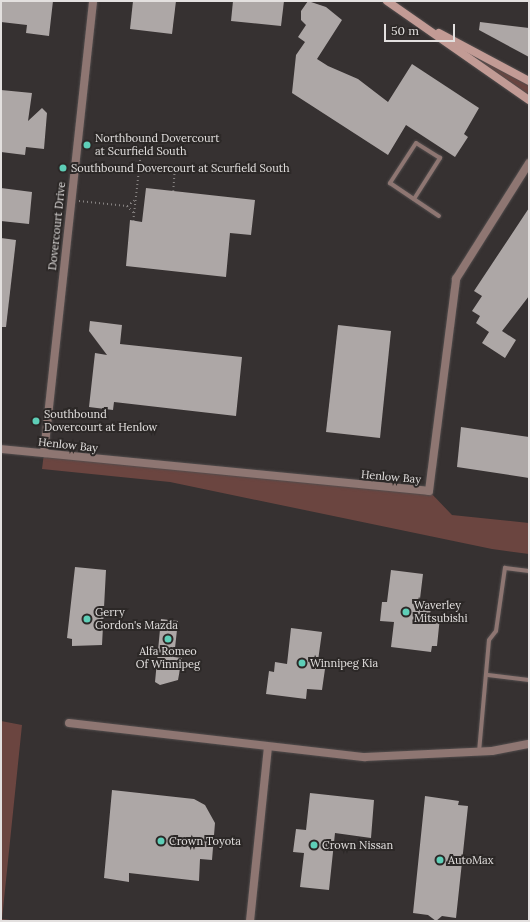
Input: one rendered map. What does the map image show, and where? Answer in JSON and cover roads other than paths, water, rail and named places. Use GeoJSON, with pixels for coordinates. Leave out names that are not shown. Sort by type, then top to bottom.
{"type":"FeatureCollection","features":[{"type":"Feature","properties":{"kind":"street","name":"Dovercourt Drive"},"geometry":{"type":"LineString","coordinates":[[44,453],[93,1]]}},
{"type":"Feature","properties":{"kind":"street"},"geometry":{"type":"LineString","coordinates":[[387,1],[433,30],[529,100]]}},
{"type":"Feature","properties":{"kind":"street"},"geometry":{"type":"LineString","coordinates":[[433,30],[469,46],[529,81]]}},
{"type":"Feature","properties":{"kind":"street","name":"Henlow Bay"},"geometry":{"type":"LineString","coordinates":[[1,448],[429,491],[456,279],[529,163]]}},
{"type":"Feature","properties":{"kind":"street"},"geometry":{"type":"LineString","coordinates":[[69,723],[268,748],[365,757],[479,752],[529,744]]}},
{"type":"Feature","properties":{"kind":"street"},"geometry":{"type":"LineString","coordinates":[[250,921],[268,748]]}},
{"type":"Feature","properties":{"kind":"lane"},"geometry":{"type":"LineString","coordinates":[[414,199],[440,158],[416,143],[390,183],[439,216]]}},
{"type":"Feature","properties":{"kind":"lane"},"geometry":{"type":"LineString","coordinates":[[479,752],[488,675],[489,640],[496,631],[505,568],[529,571]]}},
{"type":"Feature","properties":{"kind":"lane"},"geometry":{"type":"LineString","coordinates":[[488,675],[529,680]]}},
{"type":"Feature","properties":{"kind":"place","name":"Northbound Dovercourt at Scurfield South"},"geometry":{"type":"Point","coordinates":[87,145]}},
{"type":"Feature","properties":{"kind":"place","name":"Southbound Dovercourt at Scurfield South"},"geometry":{"type":"Point","coordinates":[63,168]}},
{"type":"Feature","properties":{"kind":"place","name":"Southbound Dovercourt at Henlow"},"geometry":{"type":"Point","coordinates":[36,421]}},
{"type":"Feature","properties":{"kind":"place","name":"Waverley Mitsubishi"},"geometry":{"type":"Point","coordinates":[406,612]}},
{"type":"Feature","properties":{"kind":"place","name":"Gerry Gordon's Mazda"},"geometry":{"type":"Point","coordinates":[87,619]}},
{"type":"Feature","properties":{"kind":"place","name":"Alfa Romeo Of Winnipeg"},"geometry":{"type":"Point","coordinates":[168,639]}},
{"type":"Feature","properties":{"kind":"place","name":"Winnipeg Kia"},"geometry":{"type":"Point","coordinates":[302,663]}},
{"type":"Feature","properties":{"kind":"place","name":"Crown Toyota"},"geometry":{"type":"Point","coordinates":[161,841]}},
{"type":"Feature","properties":{"kind":"place","name":"Crown Nissan"},"geometry":{"type":"Point","coordinates":[314,845]}},
{"type":"Feature","properties":{"kind":"place","name":"AutoMax"},"geometry":{"type":"Point","coordinates":[440,860]}}]}
